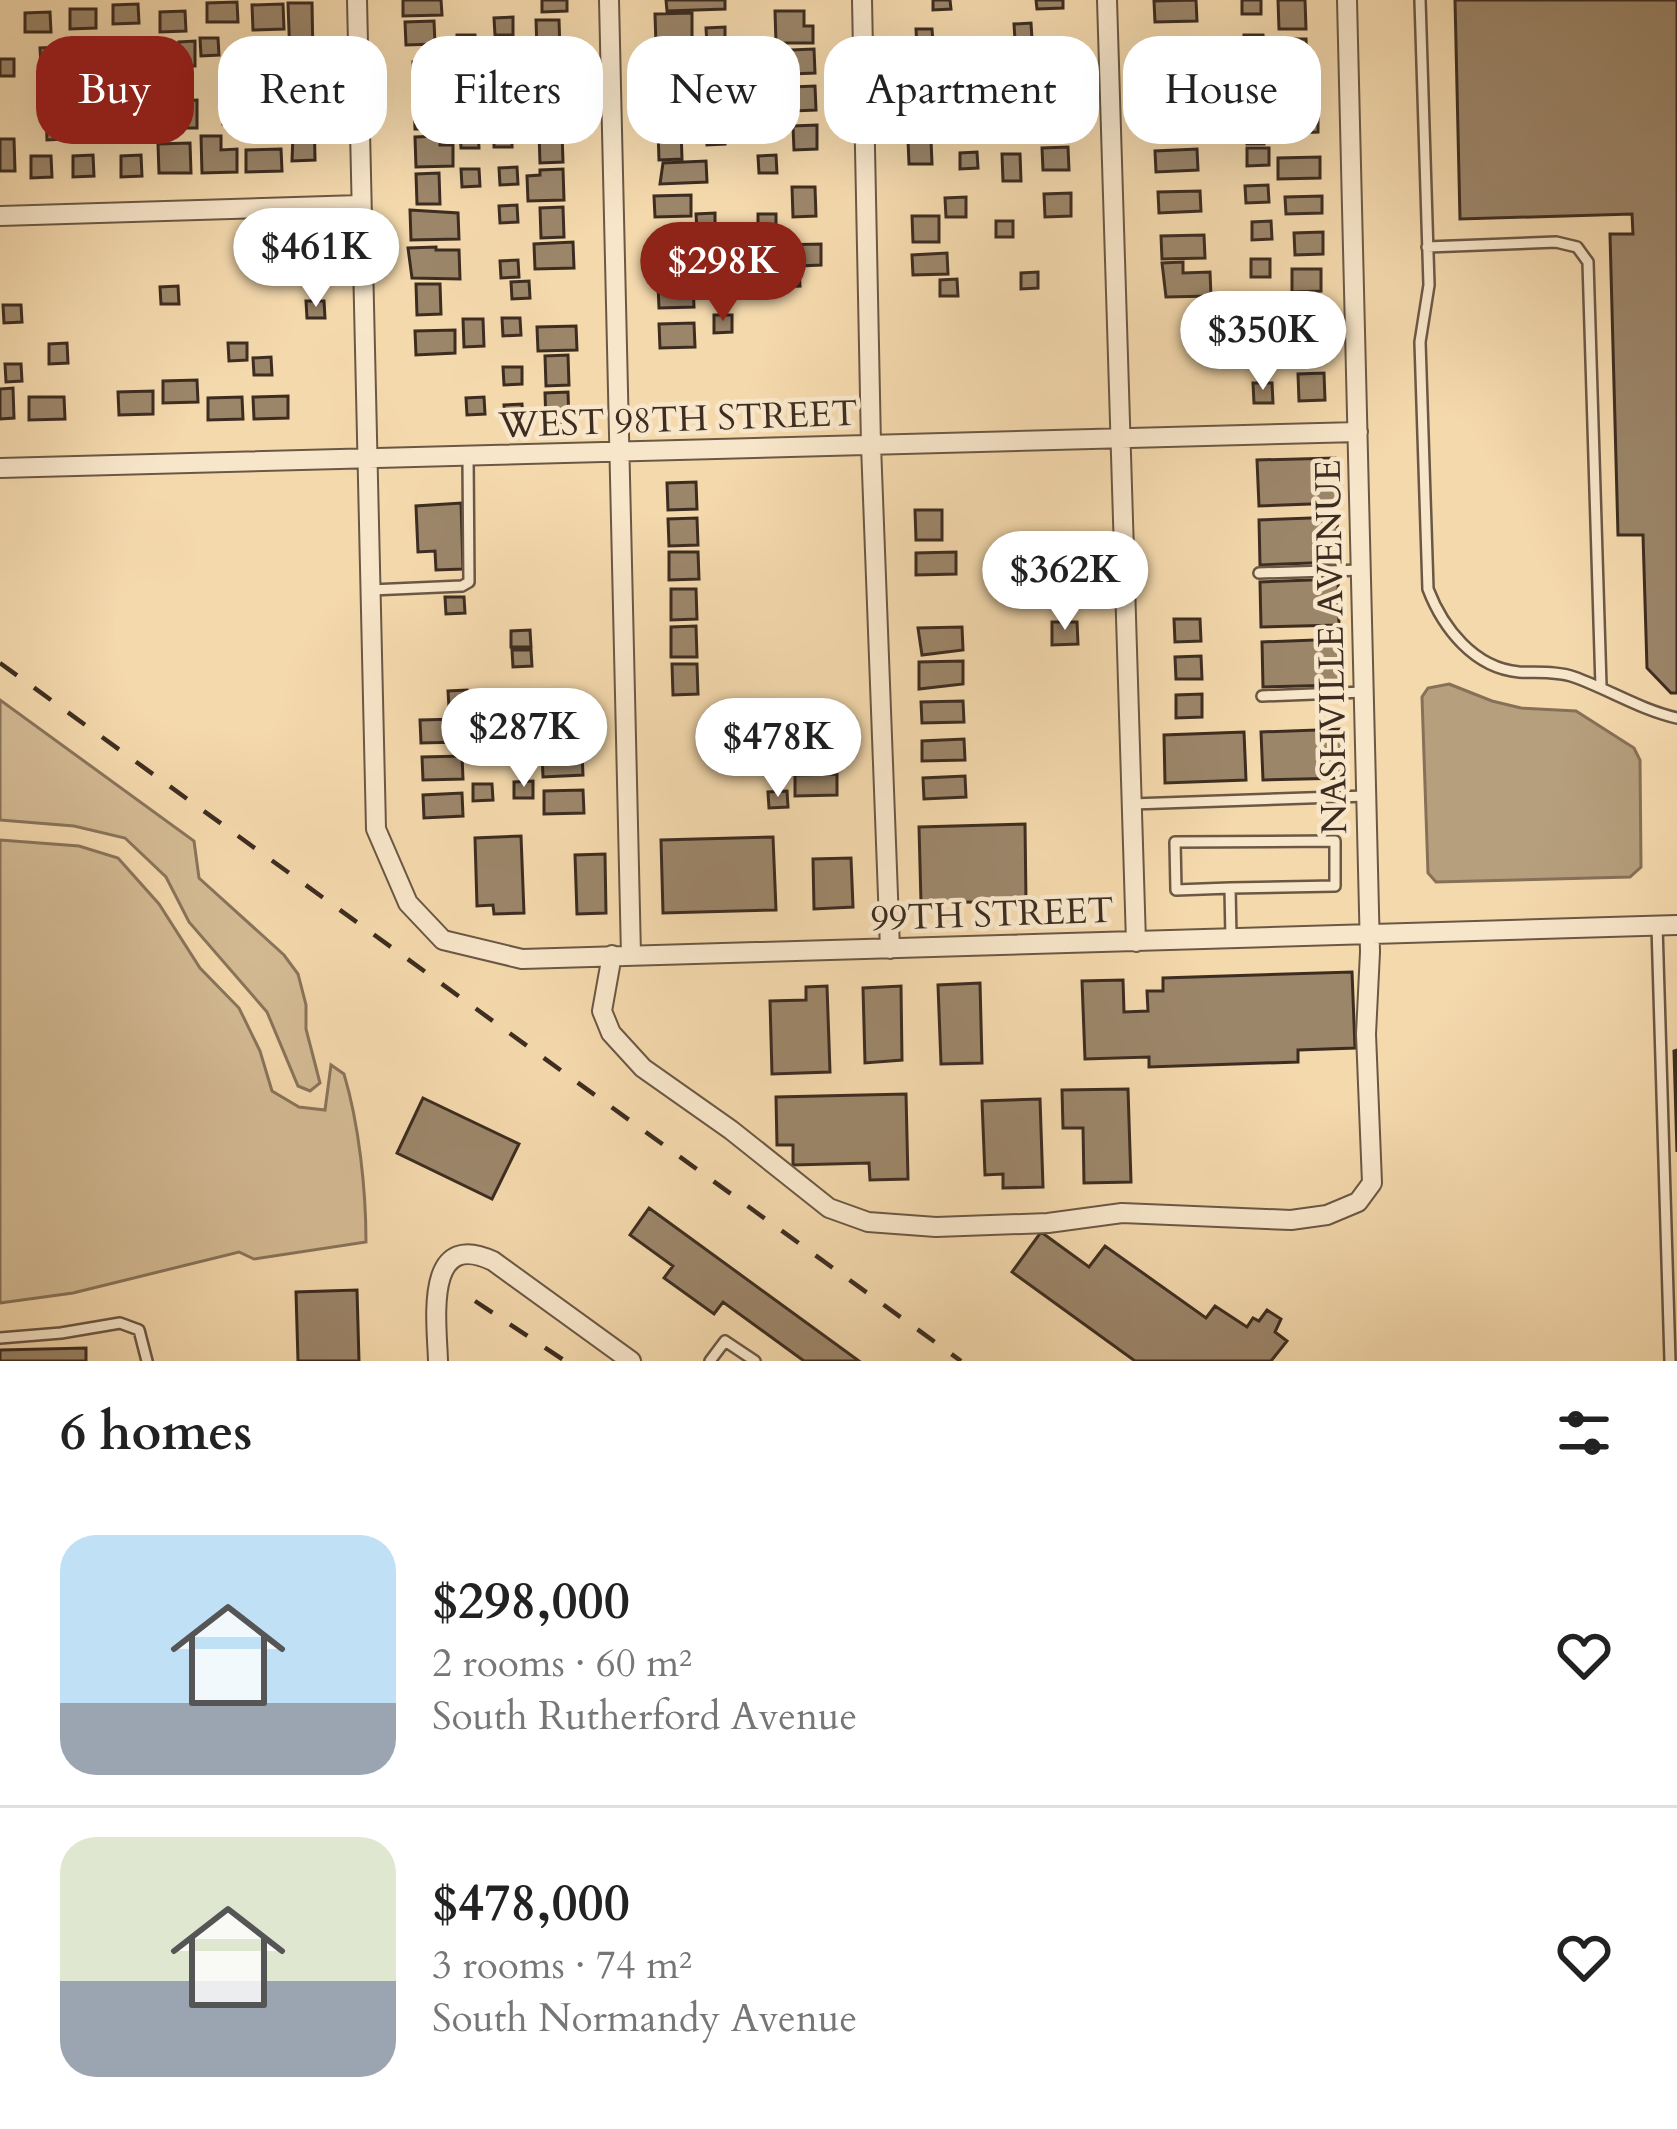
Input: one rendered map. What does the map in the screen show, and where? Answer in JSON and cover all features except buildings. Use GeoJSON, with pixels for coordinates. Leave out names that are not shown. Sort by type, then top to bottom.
{"type":"FeatureCollection","features":[{"type":"Feature","properties":{"kind":"street"},"geometry":{"type":"LineString","coordinates":[[357,0],[371,590]]}},
{"type":"Feature","properties":{"kind":"street"},"geometry":{"type":"LineString","coordinates":[[610,0],[621,452],[621,956]]}},
{"type":"Feature","properties":{"kind":"street"},"geometry":{"type":"LineString","coordinates":[[862,0],[871,445],[890,949]]}},
{"type":"Feature","properties":{"kind":"street"},"geometry":{"type":"LineString","coordinates":[[1107,0],[1136,942]]}},
{"type":"Feature","properties":{"kind":"street","name":"NASHVILLE AVENUE"},"geometry":{"type":"LineString","coordinates":[[621,956],[602,1011],[611,1033],[643,1068],[829,1208],[868,1222],[936,1227],[1048,1223],[1122,1213],[1291,1220],[1358,1202],[1372,1183],[1366,1034],[1370,933],[1347,0]]}},
{"type":"Feature","properties":{"kind":"street"},"geometry":{"type":"LineString","coordinates":[[0,216],[360,205]]}},
{"type":"Feature","properties":{"kind":"street","name":"WEST 98TH STREET"},"geometry":{"type":"LineString","coordinates":[[0,468],[1358,432]]}},
{"type":"Feature","properties":{"kind":"street","name":"99TH STREET"},"geometry":{"type":"LineString","coordinates":[[371,590],[376,829],[408,903],[443,940],[522,959],[1667,926]]}},
{"type":"Feature","properties":{"kind":"street"},"geometry":{"type":"LineString","coordinates":[[438,1361],[437,1281],[452,1262],[470,1255],[493,1261],[631,1361]]}},
{"type":"Feature","properties":{"kind":"lane"},"geometry":{"type":"LineString","coordinates":[[1420,0],[1429,285],[1420,342],[1426,567],[1435,608],[1464,645],[1491,667],[1568,675],[1677,718]]}},
{"type":"Feature","properties":{"kind":"lane"},"geometry":{"type":"LineString","coordinates":[[1427,248],[1556,242],[1577,247],[1588,262],[1601,686]]}},
{"type":"Feature","properties":{"kind":"lane"},"geometry":{"type":"LineString","coordinates":[[371,590],[469,582],[468,457]]}},
{"type":"Feature","properties":{"kind":"lane"},"geometry":{"type":"LineString","coordinates":[[1259,573],[1361,570]]}},
{"type":"Feature","properties":{"kind":"lane"},"geometry":{"type":"LineString","coordinates":[[1262,696],[1364,692]]}},
{"type":"Feature","properties":{"kind":"lane"},"geometry":{"type":"LineString","coordinates":[[1132,804],[1366,796]]}},
{"type":"Feature","properties":{"kind":"lane"},"geometry":{"type":"LineString","coordinates":[[1175,842],[1334,842],[1335,886],[1230,888],[1175,890],[1175,842]]}},
{"type":"Feature","properties":{"kind":"lane"},"geometry":{"type":"LineString","coordinates":[[1230,888],[1231,938]]}},
{"type":"Feature","properties":{"kind":"lane"},"geometry":{"type":"LineString","coordinates":[[1667,926],[1670,1361]]}},
{"type":"Feature","properties":{"kind":"lane"},"geometry":{"type":"LineString","coordinates":[[0,1338],[62,1334],[120,1322],[139,1330],[147,1361]]}},
{"type":"Feature","properties":{"kind":"lane"},"geometry":{"type":"LineString","coordinates":[[710,1361],[725,1341],[754,1361]]}},
{"type":"Feature","properties":{"kind":"shaded area"},"geometry":{"type":"Polygon","coordinates":[[[1449,684],[1521,708],[1576,711],[1634,748],[1640,760],[1641,867],[1630,877],[1436,882],[1428,873],[1422,697],[1428,688],[1449,684]]]}},
{"type":"Feature","properties":{"kind":"shaded area"},"geometry":{"type":"Polygon","coordinates":[[[0,700],[194,841],[199,878],[284,955],[298,974],[320,1083],[310,1091],[298,1086],[267,1012],[189,922],[166,877],[125,838],[74,826],[0,820],[0,700]]]}},
{"type":"Feature","properties":{"kind":"shaded area"},"geometry":{"type":"Polygon","coordinates":[[[0,840],[79,846],[118,858],[159,904],[200,968],[239,1008],[260,1051],[272,1091],[299,1107],[325,1110],[331,1065],[344,1074],[361,1157],[366,1242],[254,1259],[239,1252],[73,1293],[0,1303],[0,840]]]}},
{"type":"Feature","properties":{"kind":"railway"},"geometry":{"type":"LineString","coordinates":[[0,663],[961,1361]]}},
{"type":"Feature","properties":{"kind":"railway"},"geometry":{"type":"LineString","coordinates":[[475,1301],[565,1361]]}}]}
